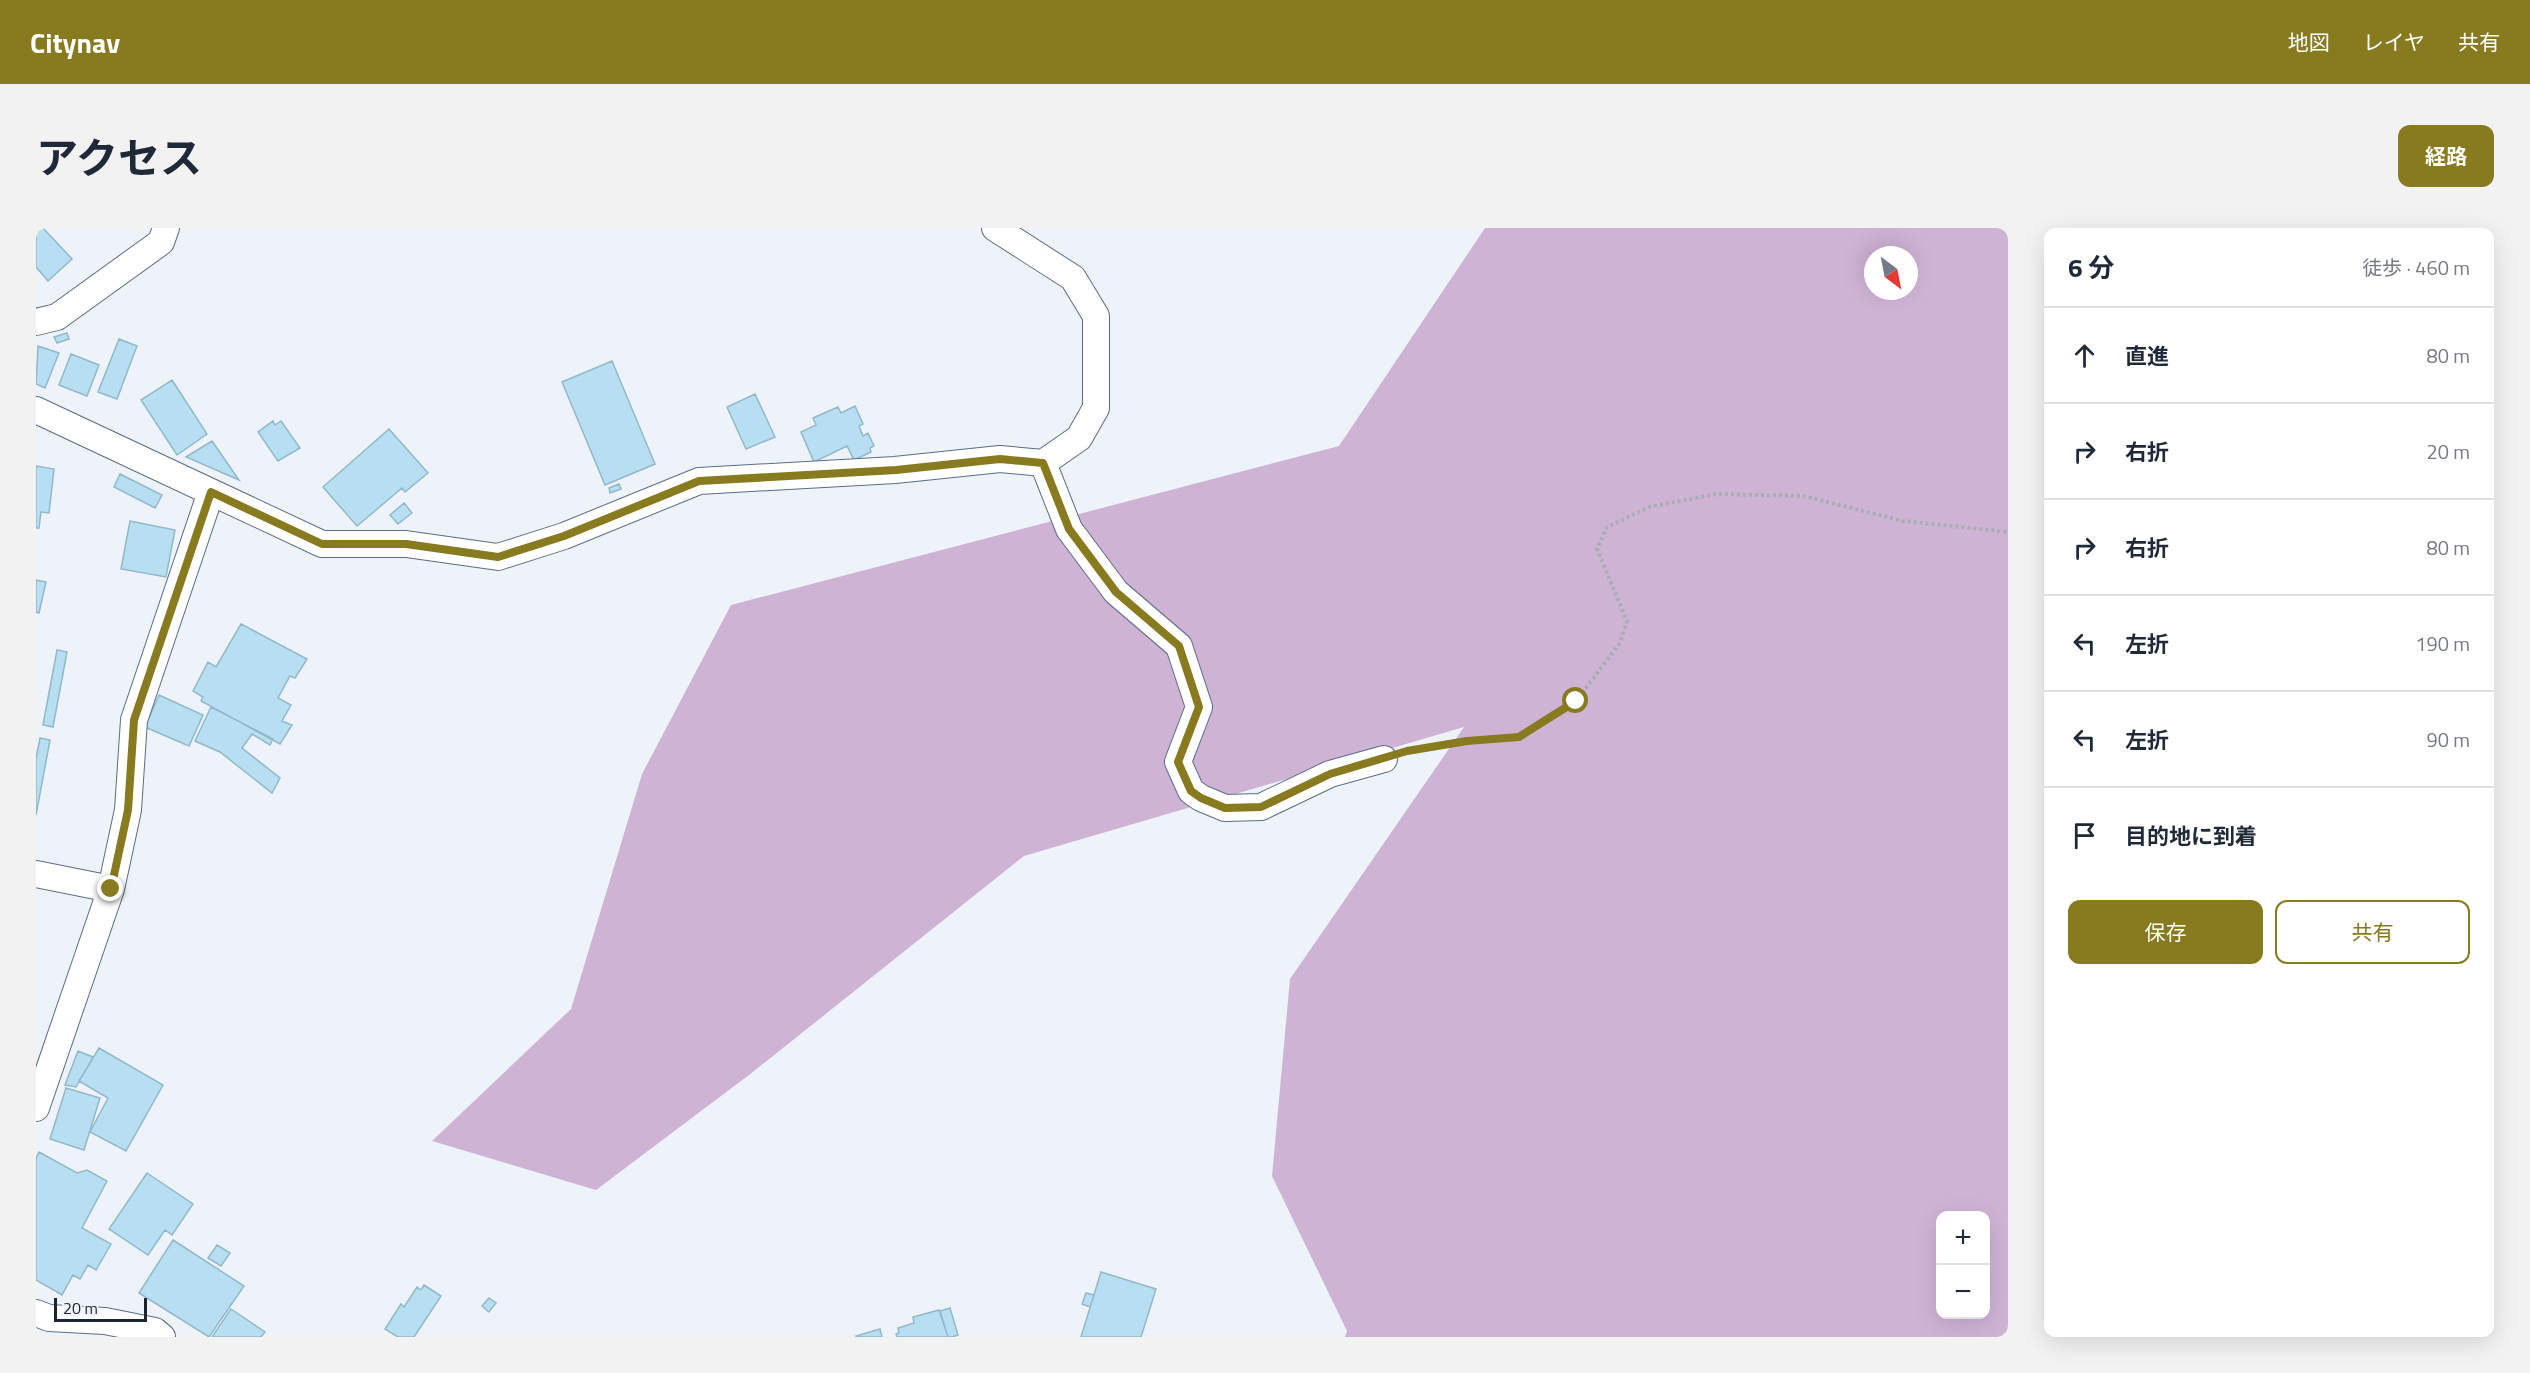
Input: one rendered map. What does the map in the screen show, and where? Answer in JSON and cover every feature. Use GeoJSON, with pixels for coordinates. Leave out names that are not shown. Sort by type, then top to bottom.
{"type":"FeatureCollection","features":[{"type":"Feature","properties":{"kind":"street"},"geometry":{"type":"LineString","coordinates":[[36,410],[322,544],[406,544],[498,557],[564,536],[699,481],[896,470],[1000,459],[1043,463],[1079,438],[1096,408],[1096,316],[1073,278],[995,228]]}},
{"type":"Feature","properties":{"kind":"street"},"geometry":{"type":"LineString","coordinates":[[36,322],[57,317],[159,233]]}},
{"type":"Feature","properties":{"kind":"street"},"geometry":{"type":"LineString","coordinates":[[1043,463],[1069,529],[1082,547],[1116,592],[1179,646],[1199,707],[1178,762],[1191,791],[1225,808],[1261,807],[1330,774],[1384,759]]}},
{"type":"Feature","properties":{"kind":"street"},"geometry":{"type":"LineString","coordinates":[[36,1108],[62,1026],[111,889],[128,810],[134,720],[211,492]]}},
{"type":"Feature","properties":{"kind":"street"},"geometry":{"type":"LineString","coordinates":[[36,874],[111,889]]}},
{"type":"Feature","properties":{"kind":"street"},"geometry":{"type":"LineString","coordinates":[[36,1313],[49,1318],[105,1321],[155,1331],[162,1337]]}},
{"type":"Feature","properties":{"kind":"path"},"geometry":{"type":"LineString","coordinates":[[1384,759],[1407,751],[1467,741],[1519,737],[1576,701],[1620,643],[1627,621],[1597,549],[1607,527],[1649,507],[1717,494],[1804,496],[1903,521],[2008,532]]}},
{"type":"Feature","properties":{"kind":"shaded area"},"geometry":{"type":"Polygon","coordinates":[[[1485,228],[2008,228],[2008,1337],[1345,1337],[1347,1331],[1272,1176],[1290,979],[1464,727],[1024,856],[749,1075],[596,1190],[432,1141],[571,1009],[642,774],[731,605],[1339,446],[1485,228]]]}},
{"type":"Feature","properties":{"kind":"building"},"geometry":{"type":"Polygon","coordinates":[[[43,228],[72,259],[48,281],[36,267],[36,234],[43,228]]]}},
{"type":"Feature","properties":{"kind":"building"},"geometry":{"type":"Polygon","coordinates":[[[67,333],[69,339],[57,343],[54,337],[67,333]]]}},
{"type":"Feature","properties":{"kind":"building"},"geometry":{"type":"Polygon","coordinates":[[[119,339],[137,346],[117,399],[98,392],[119,339]]]}},
{"type":"Feature","properties":{"kind":"building"},"geometry":{"type":"Polygon","coordinates":[[[38,346],[59,353],[45,388],[36,384],[38,346]]]}},
{"type":"Feature","properties":{"kind":"building"},"geometry":{"type":"Polygon","coordinates":[[[71,354],[99,365],[87,396],[59,385],[71,354]]]}},
{"type":"Feature","properties":{"kind":"building"},"geometry":{"type":"Polygon","coordinates":[[[612,361],[655,464],[605,485],[562,382],[612,361]]]}},
{"type":"Feature","properties":{"kind":"building"},"geometry":{"type":"Polygon","coordinates":[[[172,380],[207,434],[177,455],[141,400],[172,380]]]}},
{"type":"Feature","properties":{"kind":"building"},"geometry":{"type":"Polygon","coordinates":[[[755,394],[775,437],[746,449],[727,407],[755,394]]]}},
{"type":"Feature","properties":{"kind":"building"},"geometry":{"type":"Polygon","coordinates":[[[855,406],[863,424],[859,426],[863,436],[868,433],[874,446],[870,448],[871,452],[854,460],[847,446],[814,462],[801,432],[816,425],[813,418],[838,407],[841,413],[855,406]]]}},
{"type":"Feature","properties":{"kind":"building"},"geometry":{"type":"Polygon","coordinates":[[[273,421],[275,425],[281,421],[300,448],[278,461],[258,432],[273,421]]]}},
{"type":"Feature","properties":{"kind":"building"},"geometry":{"type":"Polygon","coordinates":[[[389,429],[428,473],[405,492],[402,488],[357,526],[323,487],[389,429]]]}},
{"type":"Feature","properties":{"kind":"building"},"geometry":{"type":"Polygon","coordinates":[[[212,441],[239,480],[186,457],[212,441]]]}},
{"type":"Feature","properties":{"kind":"building"},"geometry":{"type":"Polygon","coordinates":[[[36,466],[54,469],[49,513],[41,512],[39,528],[36,528],[36,466]]]}},
{"type":"Feature","properties":{"kind":"building"},"geometry":{"type":"Polygon","coordinates":[[[120,474],[162,495],[155,508],[114,487],[120,474]]]}},
{"type":"Feature","properties":{"kind":"building"},"geometry":{"type":"Polygon","coordinates":[[[619,484],[621,489],[610,493],[609,488],[619,484]]]}},
{"type":"Feature","properties":{"kind":"building"},"geometry":{"type":"Polygon","coordinates":[[[404,503],[412,513],[398,524],[390,515],[404,503]]]}},
{"type":"Feature","properties":{"kind":"building"},"geometry":{"type":"Polygon","coordinates":[[[130,521],[175,530],[166,577],[121,569],[130,521]]]}},
{"type":"Feature","properties":{"kind":"building"},"geometry":{"type":"Polygon","coordinates":[[[36,580],[46,582],[39,613],[36,612],[36,580]]]}},
{"type":"Feature","properties":{"kind":"building"},"geometry":{"type":"Polygon","coordinates":[[[241,624],[307,659],[295,678],[290,676],[278,698],[291,705],[282,721],[292,725],[280,744],[201,701],[203,697],[193,691],[208,662],[216,667],[241,624]]]}},
{"type":"Feature","properties":{"kind":"building"},"geometry":{"type":"Polygon","coordinates":[[[57,650],[67,652],[53,727],[43,725],[57,650]]]}},
{"type":"Feature","properties":{"kind":"building"},"geometry":{"type":"Polygon","coordinates":[[[159,695],[203,715],[189,746],[145,727],[159,695]]]}},
{"type":"Feature","properties":{"kind":"building"},"geometry":{"type":"Polygon","coordinates":[[[211,707],[273,739],[270,745],[252,734],[242,748],[280,778],[272,793],[220,752],[195,741],[211,707]]]}},
{"type":"Feature","properties":{"kind":"building"},"geometry":{"type":"Polygon","coordinates":[[[40,738],[50,740],[36,815],[36,758],[40,738]]]}},
{"type":"Feature","properties":{"kind":"building"},"geometry":{"type":"Polygon","coordinates":[[[99,1048],[163,1085],[126,1151],[90,1132],[108,1098],[79,1081],[99,1048]]]}},
{"type":"Feature","properties":{"kind":"building"},"geometry":{"type":"Polygon","coordinates":[[[78,1051],[93,1057],[76,1087],[65,1085],[78,1051]]]}},
{"type":"Feature","properties":{"kind":"building"},"geometry":{"type":"Polygon","coordinates":[[[66,1088],[100,1098],[84,1150],[50,1139],[66,1088]]]}},
{"type":"Feature","properties":{"kind":"building"},"geometry":{"type":"Polygon","coordinates":[[[39,1152],[77,1173],[87,1170],[107,1181],[82,1228],[111,1244],[96,1270],[88,1265],[80,1279],[73,1275],[62,1295],[36,1280],[36,1158],[39,1152]]]}},
{"type":"Feature","properties":{"kind":"building"},"geometry":{"type":"Polygon","coordinates":[[[147,1173],[193,1204],[172,1235],[165,1230],[148,1255],[109,1229],[147,1173]]]}},
{"type":"Feature","properties":{"kind":"building"},"geometry":{"type":"Polygon","coordinates":[[[173,1240],[244,1286],[209,1337],[139,1293],[173,1240]]]}},
{"type":"Feature","properties":{"kind":"building"},"geometry":{"type":"Polygon","coordinates":[[[217,1245],[230,1253],[221,1266],[208,1258],[217,1245]]]}},
{"type":"Feature","properties":{"kind":"building"},"geometry":{"type":"Polygon","coordinates":[[[1101,1272],[1156,1289],[1141,1337],[1081,1337],[1101,1272]]]}},
{"type":"Feature","properties":{"kind":"building"},"geometry":{"type":"Polygon","coordinates":[[[424,1285],[441,1296],[414,1337],[398,1337],[385,1329],[401,1304],[404,1307],[417,1287],[421,1290],[424,1285]]]}},
{"type":"Feature","properties":{"kind":"building"},"geometry":{"type":"Polygon","coordinates":[[[1086,1293],[1094,1295],[1090,1307],[1082,1304],[1086,1293]]]}},
{"type":"Feature","properties":{"kind":"building"},"geometry":{"type":"Polygon","coordinates":[[[489,1298],[496,1303],[489,1312],[482,1306],[489,1298]]]}},
{"type":"Feature","properties":{"kind":"building"},"geometry":{"type":"Polygon","coordinates":[[[950,1308],[958,1335],[948,1337],[940,1311],[950,1308]]]}},
{"type":"Feature","properties":{"kind":"building"},"geometry":{"type":"Polygon","coordinates":[[[231,1309],[265,1332],[261,1337],[212,1337],[231,1309]]]}},
{"type":"Feature","properties":{"kind":"building"},"geometry":{"type":"Polygon","coordinates":[[[939,1310],[948,1337],[897,1337],[898,1328],[914,1323],[913,1317],[939,1310]]]}},
{"type":"Feature","properties":{"kind":"building"},"geometry":{"type":"Polygon","coordinates":[[[880,1329],[882,1337],[856,1336],[880,1329]]]}},
{"type":"Feature","properties":{"kind":"route"},"geometry":{"type":"LineString","coordinates":[[111,889],[128,810],[134,720],[211,492],[322,544],[406,544],[498,557],[564,536],[699,481],[896,470],[1000,459],[1043,463],[1069,529],[1116,592],[1179,646],[1199,707],[1178,762],[1191,791],[1225,808],[1261,807],[1330,774],[1407,751],[1467,741],[1519,737],[1576,701]]}}]}
